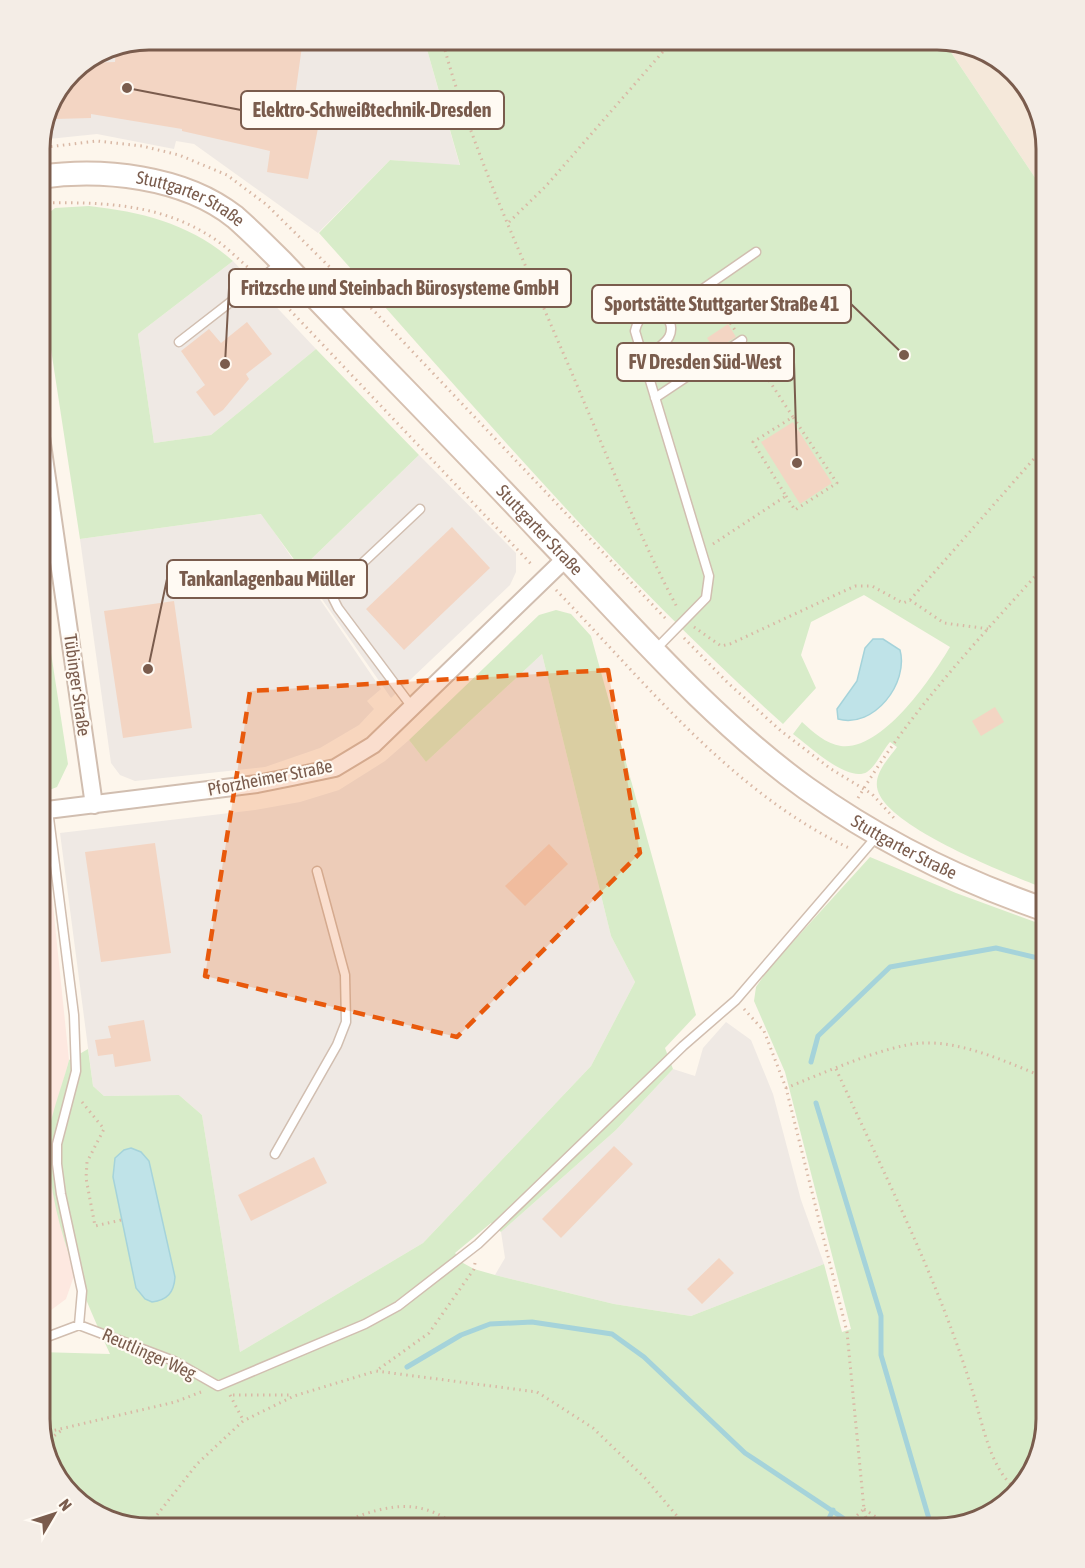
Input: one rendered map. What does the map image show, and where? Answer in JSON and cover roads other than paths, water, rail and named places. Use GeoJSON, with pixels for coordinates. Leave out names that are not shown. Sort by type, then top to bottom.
{"type":"FeatureCollection","features":[{"type":"Feature","properties":{"kind":"main road","name":"Stuttgarter Straße"},"geometry":{"type":"LineString","coordinates":[[50,176],[99,173],[137,176],[176,188],[234,216],[282,262],[655,651],[760,752],[878,836],[962,878],[1036,906]]}},
{"type":"Feature","properties":{"kind":"street","name":"Tübinger Straße"},"geometry":{"type":"LineString","coordinates":[[50,499],[94,805]]}},
{"type":"Feature","properties":{"kind":"street","name":"Pforzheimer Straße"},"geometry":{"type":"LineString","coordinates":[[50,810],[257,784],[335,768],[373,745],[566,558]]}},
{"type":"Feature","properties":{"kind":"lane"},"geometry":{"type":"LineString","coordinates":[[665,315],[756,252]]}},
{"type":"Feature","properties":{"kind":"lane"},"geometry":{"type":"LineString","coordinates":[[178,342],[282,262]]}},
{"type":"Feature","properties":{"kind":"lane"},"geometry":{"type":"LineString","coordinates":[[643,358],[663,344],[670,335],[670,324],[665,315],[655,311],[645,313],[637,320],[635,331],[643,358],[701,551],[709,576],[706,598],[655,651]]}},
{"type":"Feature","properties":{"kind":"lane"},"geometry":{"type":"LineString","coordinates":[[655,398],[742,340]]}},
{"type":"Feature","properties":{"kind":"lane"},"geometry":{"type":"LineString","coordinates":[[412,707],[338,608],[333,598],[336,588],[420,509]]}},
{"type":"Feature","properties":{"kind":"lane","name":"Reutlinger Weg"},"geometry":{"type":"LineString","coordinates":[[50,1336],[79,1325],[174,1361],[218,1386],[365,1324],[398,1306],[478,1244],[682,1046],[736,1000],[878,836]]}},
{"type":"Feature","properties":{"kind":"lane","name":"Reutlinger Weg"},"geometry":{"type":"LineString","coordinates":[[50,852],[74,1015],[76,1071],[57,1144],[57,1164],[60,1194],[82,1291],[79,1325]]}},
{"type":"Feature","properties":{"kind":"lane"},"geometry":{"type":"LineString","coordinates":[[275,1154],[337,1045],[346,1022],[345,975],[317,872]]}},
{"type":"Feature","properties":{"kind":"water"},"geometry":{"type":"Polygon","coordinates":[[[873,639],[883,639],[900,650],[899,676],[894,689],[886,701],[864,717],[851,720],[838,719],[837,709],[857,681],[865,648],[873,639]]]}},
{"type":"Feature","properties":{"kind":"water"},"geometry":{"type":"Polygon","coordinates":[[[131,1148],[141,1152],[149,1161],[175,1277],[169,1295],[162,1300],[152,1302],[145,1299],[136,1288],[113,1177],[115,1158],[124,1150],[131,1148]]]}},
{"type":"Feature","properties":{"kind":"waterway"},"geometry":{"type":"LineString","coordinates":[[811,1062],[818,1036],[890,967],[996,948],[1036,958]]}},
{"type":"Feature","properties":{"kind":"waterway"},"geometry":{"type":"LineString","coordinates":[[816,1103],[881,1316],[881,1355],[929,1518]]}},
{"type":"Feature","properties":{"kind":"waterway"},"geometry":{"type":"LineString","coordinates":[[407,1367],[461,1335],[490,1324],[532,1322],[612,1334],[644,1357],[745,1453],[843,1518]]}},
{"type":"Feature","properties":{"kind":"waterway"},"geometry":{"type":"LineString","coordinates":[[829,1518],[833,1510]]}},
{"type":"Feature","properties":{"kind":"place","name":"Elektro-Schweißtechnik-Dresden"},"geometry":{"type":"Point","coordinates":[127,88]}},
{"type":"Feature","properties":{"kind":"place","name":"Sportstätte Stuttgarter Straße 41"},"geometry":{"type":"Point","coordinates":[904,355]}},
{"type":"Feature","properties":{"kind":"place","name":"Fritzsche und Steinbach Bürosysteme GmbH"},"geometry":{"type":"Point","coordinates":[225,364]}},
{"type":"Feature","properties":{"kind":"place","name":"FV Dresden Süd-West"},"geometry":{"type":"Point","coordinates":[797,463]}},
{"type":"Feature","properties":{"kind":"place","name":"Tankanlagenbau Müller"},"geometry":{"type":"Point","coordinates":[148,669]}}]}
